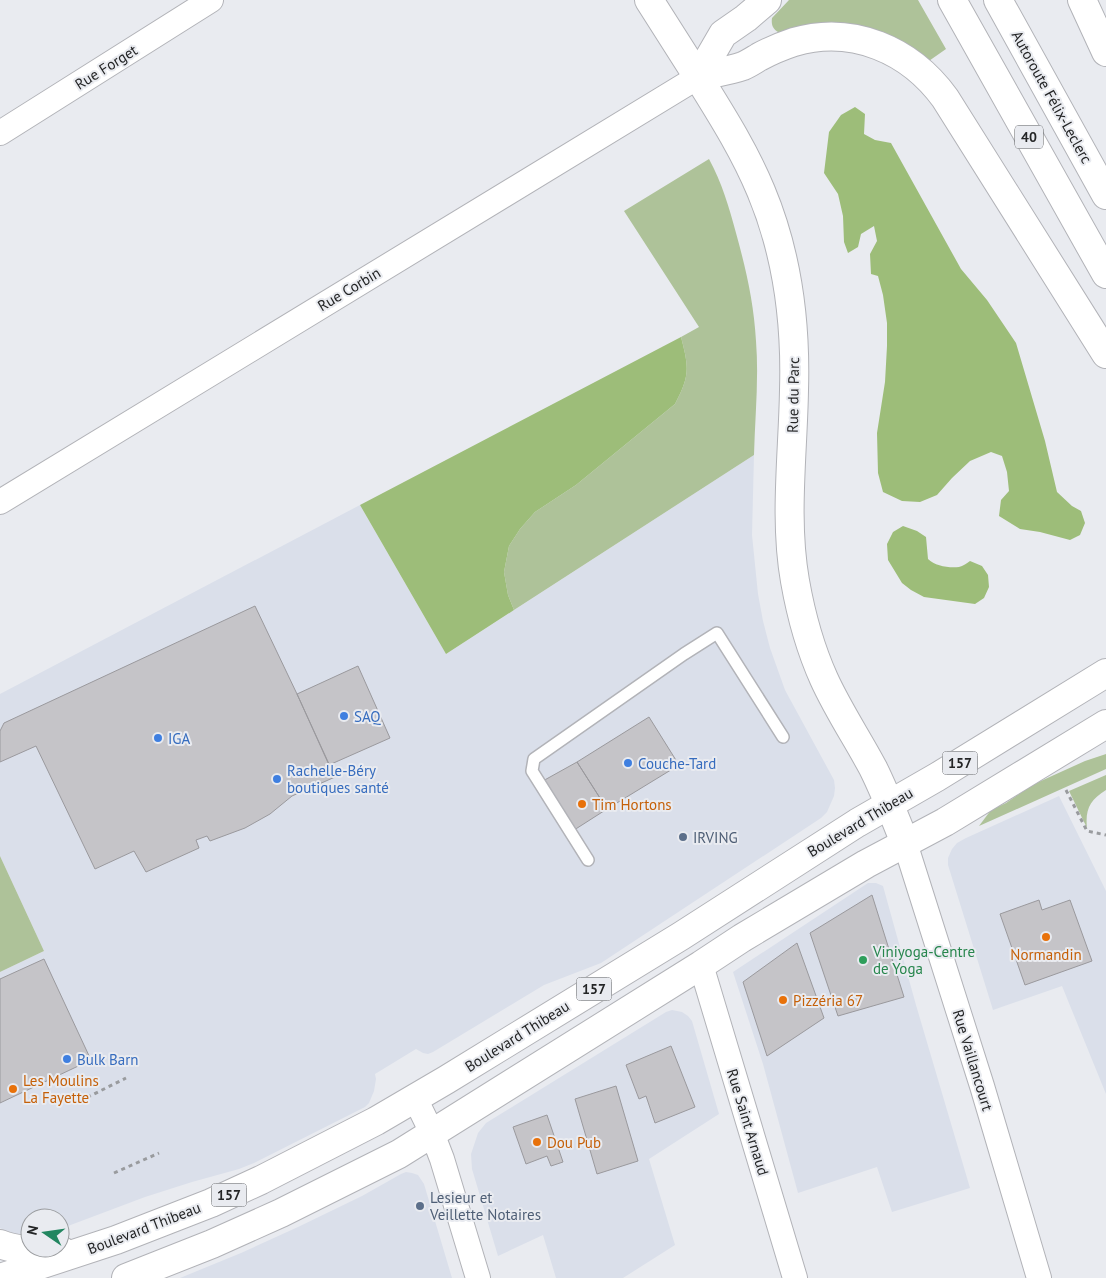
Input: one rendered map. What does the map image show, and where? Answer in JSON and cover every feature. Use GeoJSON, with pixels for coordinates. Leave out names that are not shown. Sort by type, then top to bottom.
{"type":"FeatureCollection","features":[{"type":"Feature","properties":{"kind":"main road","name":"Rue du Parc"},"geometry":{"type":"LineString","coordinates":[[649,0],[735,137],[755,177],[772,221],[790,304],[794,353],[790,507],[791,544],[792,563],[801,610],[809,640],[824,679],[837,706],[872,767],[905,843]]}},
{"type":"Feature","properties":{"kind":"main road"},"geometry":{"type":"LineString","coordinates":[[698,77],[723,34],[768,0]]}},
{"type":"Feature","properties":{"kind":"main road","name":"40"},"geometry":{"type":"LineString","coordinates":[[952,0],[1106,274]]}},
{"type":"Feature","properties":{"kind":"main road","name":"Autoroute Félix-Leclerc"},"geometry":{"type":"LineString","coordinates":[[998,0],[1106,195]]}},
{"type":"Feature","properties":{"kind":"main road"},"geometry":{"type":"LineString","coordinates":[[1082,0],[1106,52]]}},
{"type":"Feature","properties":{"kind":"main road"},"geometry":{"type":"LineString","coordinates":[[698,77],[744,66],[773,50],[791,43],[824,37],[847,38],[868,42],[883,47],[907,60],[929,78],[945,98],[1106,354]]}},
{"type":"Feature","properties":{"kind":"main road","name":"Boulevard Thibeau"},"geometry":{"type":"LineString","coordinates":[[0,1278],[83,1252],[185,1214],[261,1180],[376,1121],[672,941],[889,804],[937,777],[1106,673]]}},
{"type":"Feature","properties":{"kind":"main road","name":"157"},"geometry":{"type":"LineString","coordinates":[[126,1278],[212,1244],[281,1213],[399,1154],[742,938],[866,864],[945,822],[1106,724]]}},
{"type":"Feature","properties":{"kind":"main road"},"geometry":{"type":"LineString","coordinates":[[0,1244],[22,1250],[83,1252]]}},
{"type":"Feature","properties":{"kind":"street","name":"Rue Forget"},"geometry":{"type":"LineString","coordinates":[[0,133],[211,0]]}},
{"type":"Feature","properties":{"kind":"street","name":"Rue Corbin"},"geometry":{"type":"LineString","coordinates":[[0,502],[698,77]]}},
{"type":"Feature","properties":{"kind":"street","name":"Rue Vaillancourt"},"geometry":{"type":"LineString","coordinates":[[905,843],[982,1086],[1039,1278]]}},
{"type":"Feature","properties":{"kind":"street","name":"Rue Saint Arnaud"},"geometry":{"type":"LineString","coordinates":[[701,965],[795,1278]]}},
{"type":"Feature","properties":{"kind":"street"},"geometry":{"type":"LineString","coordinates":[[416,1098],[442,1159],[478,1278]]}},
{"type":"Feature","properties":{"kind":"lane"},"geometry":{"type":"LineString","coordinates":[[588,860],[532,771],[534,759],[717,633],[783,737]]}},
{"type":"Feature","properties":{"kind":"path"},"geometry":{"type":"LineString","coordinates":[[1066,790],[1087,831],[1106,835]]}},
{"type":"Feature","properties":{"kind":"path"},"geometry":{"type":"LineString","coordinates":[[80,1101],[126,1078]]}},
{"type":"Feature","properties":{"kind":"path"},"geometry":{"type":"LineString","coordinates":[[114,1173],[159,1152]]}},
{"type":"Feature","properties":{"kind":"shaded area"},"geometry":{"type":"Polygon","coordinates":[[[754,455],[752,535],[758,594],[763,621],[770,648],[785,690],[834,780],[834,796],[827,812],[821,818],[601,963],[544,985],[433,1052],[428,1054],[416,1049],[375,1074],[374,1091],[369,1103],[365,1107],[254,1163],[145,1197],[70,1225],[70,1208],[20,1208],[20,1235],[0,1228],[0,972],[44,951],[0,856],[0,694],[360,505],[446,654],[754,455]]]}},
{"type":"Feature","properties":{"kind":"shaded area"},"geometry":{"type":"Polygon","coordinates":[[[1059,796],[1106,891],[1106,1094],[1062,986],[993,1010],[948,865],[948,858],[957,843],[1059,796]]]}},
{"type":"Feature","properties":{"kind":"shaded area"},"geometry":{"type":"Polygon","coordinates":[[[868,883],[876,883],[883,886],[970,1188],[892,1212],[877,1167],[798,1193],[763,1064],[733,972],[868,883]]]}},
{"type":"Feature","properties":{"kind":"shaded area"},"geometry":{"type":"Polygon","coordinates":[[[672,1010],[682,1012],[692,1021],[719,1114],[649,1159],[675,1245],[623,1278],[556,1278],[543,1235],[498,1256],[472,1169],[471,1154],[478,1133],[486,1123],[672,1010]]]}},
{"type":"Feature","properties":{"kind":"shaded area"},"geometry":{"type":"Polygon","coordinates":[[[406,1172],[418,1175],[424,1184],[452,1278],[180,1278],[298,1227],[406,1172]]]}},
{"type":"Feature","properties":{"kind":"green space"},"geometry":{"type":"Polygon","coordinates":[[[789,0],[918,0],[946,49],[926,63],[778,32],[773,26],[772,18],[789,0]]]}},
{"type":"Feature","properties":{"kind":"green space"},"geometry":{"type":"Polygon","coordinates":[[[855,107],[865,114],[864,134],[875,140],[891,143],[961,269],[987,300],[1016,343],[1045,441],[1057,492],[1072,506],[1081,511],[1085,523],[1080,535],[1070,540],[1020,529],[999,516],[1001,500],[1009,491],[1007,472],[1002,456],[991,452],[970,461],[937,495],[920,502],[902,501],[883,492],[878,473],[877,433],[885,382],[887,323],[878,276],[871,274],[870,254],[877,241],[874,226],[861,234],[858,247],[848,253],[844,242],[843,216],[838,194],[824,173],[829,132],[841,115],[855,107]]]}},
{"type":"Feature","properties":{"kind":"green space"},"geometry":{"type":"Polygon","coordinates":[[[709,159],[731,214],[751,300],[757,355],[754,455],[514,610],[508,595],[504,572],[509,546],[520,529],[535,512],[576,485],[675,404],[680,394],[687,371],[686,356],[681,337],[699,327],[624,211],[709,159]]]}},
{"type":"Feature","properties":{"kind":"green space"},"geometry":{"type":"Polygon","coordinates":[[[681,337],[686,356],[687,371],[675,404],[576,485],[535,512],[520,529],[509,546],[504,572],[508,595],[514,610],[446,654],[360,505],[681,337]]]}},
{"type":"Feature","properties":{"kind":"green space"},"geometry":{"type":"Polygon","coordinates":[[[903,526],[917,531],[926,537],[928,559],[934,563],[946,567],[959,567],[970,561],[982,566],[988,575],[989,587],[984,598],[975,604],[924,597],[902,583],[888,560],[887,544],[893,532],[903,526]]]}},
{"type":"Feature","properties":{"kind":"green space"},"geometry":{"type":"Polygon","coordinates":[[[1106,754],[1106,769],[979,826],[991,810],[1006,803],[1032,785],[1085,761],[1106,754]]]}},
{"type":"Feature","properties":{"kind":"green space"},"geometry":{"type":"Polygon","coordinates":[[[1106,775],[1106,790],[1092,801],[1088,810],[1087,828],[1069,791],[1106,775]]]}},
{"type":"Feature","properties":{"kind":"green space"},"geometry":{"type":"Polygon","coordinates":[[[0,856],[44,951],[0,972],[0,856]]]}},
{"type":"Feature","properties":{"kind":"building","name":"IGA"},"geometry":{"type":"Polygon","coordinates":[[[255,606],[335,777],[292,796],[270,814],[245,828],[210,841],[207,836],[196,840],[199,848],[146,872],[134,851],[95,869],[36,746],[0,762],[0,731],[4,723],[255,606]]]}},
{"type":"Feature","properties":{"kind":"building","name":"SAQ"},"geometry":{"type":"Polygon","coordinates":[[[358,666],[390,738],[329,765],[297,694],[358,666]]]}},
{"type":"Feature","properties":{"kind":"building","name":"Couche-Tard"},"geometry":{"type":"Polygon","coordinates":[[[649,717],[679,765],[607,809],[577,762],[649,717]]]}},
{"type":"Feature","properties":{"kind":"building"},"geometry":{"type":"Polygon","coordinates":[[[577,762],[607,809],[571,832],[541,782],[577,762]]]}},
{"type":"Feature","properties":{"kind":"building"},"geometry":{"type":"Polygon","coordinates":[[[872,895],[904,997],[838,1016],[810,933],[872,895]]]}},
{"type":"Feature","properties":{"kind":"building","name":"Normandin"},"geometry":{"type":"Polygon","coordinates":[[[1039,900],[1042,910],[1070,900],[1092,961],[1025,985],[1000,914],[1039,900]]]}},
{"type":"Feature","properties":{"kind":"building","name":"Pizzéria 67"},"geometry":{"type":"Polygon","coordinates":[[[797,943],[824,1018],[767,1056],[743,982],[797,943]]]}},
{"type":"Feature","properties":{"kind":"building"},"geometry":{"type":"Polygon","coordinates":[[[44,959],[91,1060],[0,1103],[0,979],[44,959]]]}},
{"type":"Feature","properties":{"kind":"building"},"geometry":{"type":"Polygon","coordinates":[[[671,1046],[695,1107],[655,1123],[646,1096],[639,1099],[626,1065],[671,1046]]]}},
{"type":"Feature","properties":{"kind":"building"},"geometry":{"type":"Polygon","coordinates":[[[616,1086],[638,1161],[597,1174],[575,1099],[616,1086]]]}},
{"type":"Feature","properties":{"kind":"building","name":"Dou Pub"},"geometry":{"type":"Polygon","coordinates":[[[547,1115],[563,1162],[551,1166],[547,1156],[526,1164],[513,1127],[547,1115]]]}},
{"type":"Feature","properties":{"kind":"place","name":"SAQ"},"geometry":{"type":"Point","coordinates":[344,716]}},
{"type":"Feature","properties":{"kind":"place","name":"IGA"},"geometry":{"type":"Point","coordinates":[158,738]}},
{"type":"Feature","properties":{"kind":"place","name":"Couche-Tard"},"geometry":{"type":"Point","coordinates":[628,763]}},
{"type":"Feature","properties":{"kind":"place","name":"Rachelle-Béry boutiques santé"},"geometry":{"type":"Point","coordinates":[277,779]}},
{"type":"Feature","properties":{"kind":"place","name":"Tim Hortons"},"geometry":{"type":"Point","coordinates":[582,804]}},
{"type":"Feature","properties":{"kind":"place","name":"IRVING"},"geometry":{"type":"Point","coordinates":[683,837]}},
{"type":"Feature","properties":{"kind":"place","name":"Normandin"},"geometry":{"type":"Point","coordinates":[1046,937]}},
{"type":"Feature","properties":{"kind":"place","name":"Viniyoga-Centre de Yoga"},"geometry":{"type":"Point","coordinates":[863,960]}},
{"type":"Feature","properties":{"kind":"place","name":"Pizzéria 67"},"geometry":{"type":"Point","coordinates":[783,1000]}},
{"type":"Feature","properties":{"kind":"place","name":"Bulk Barn"},"geometry":{"type":"Point","coordinates":[67,1059]}},
{"type":"Feature","properties":{"kind":"place","name":"Les Moulins La Fayette"},"geometry":{"type":"Point","coordinates":[13,1089]}},
{"type":"Feature","properties":{"kind":"place","name":"Dou Pub"},"geometry":{"type":"Point","coordinates":[537,1142]}},
{"type":"Feature","properties":{"kind":"place","name":"Lesieur et Veillette Notaires"},"geometry":{"type":"Point","coordinates":[420,1206]}}]}
